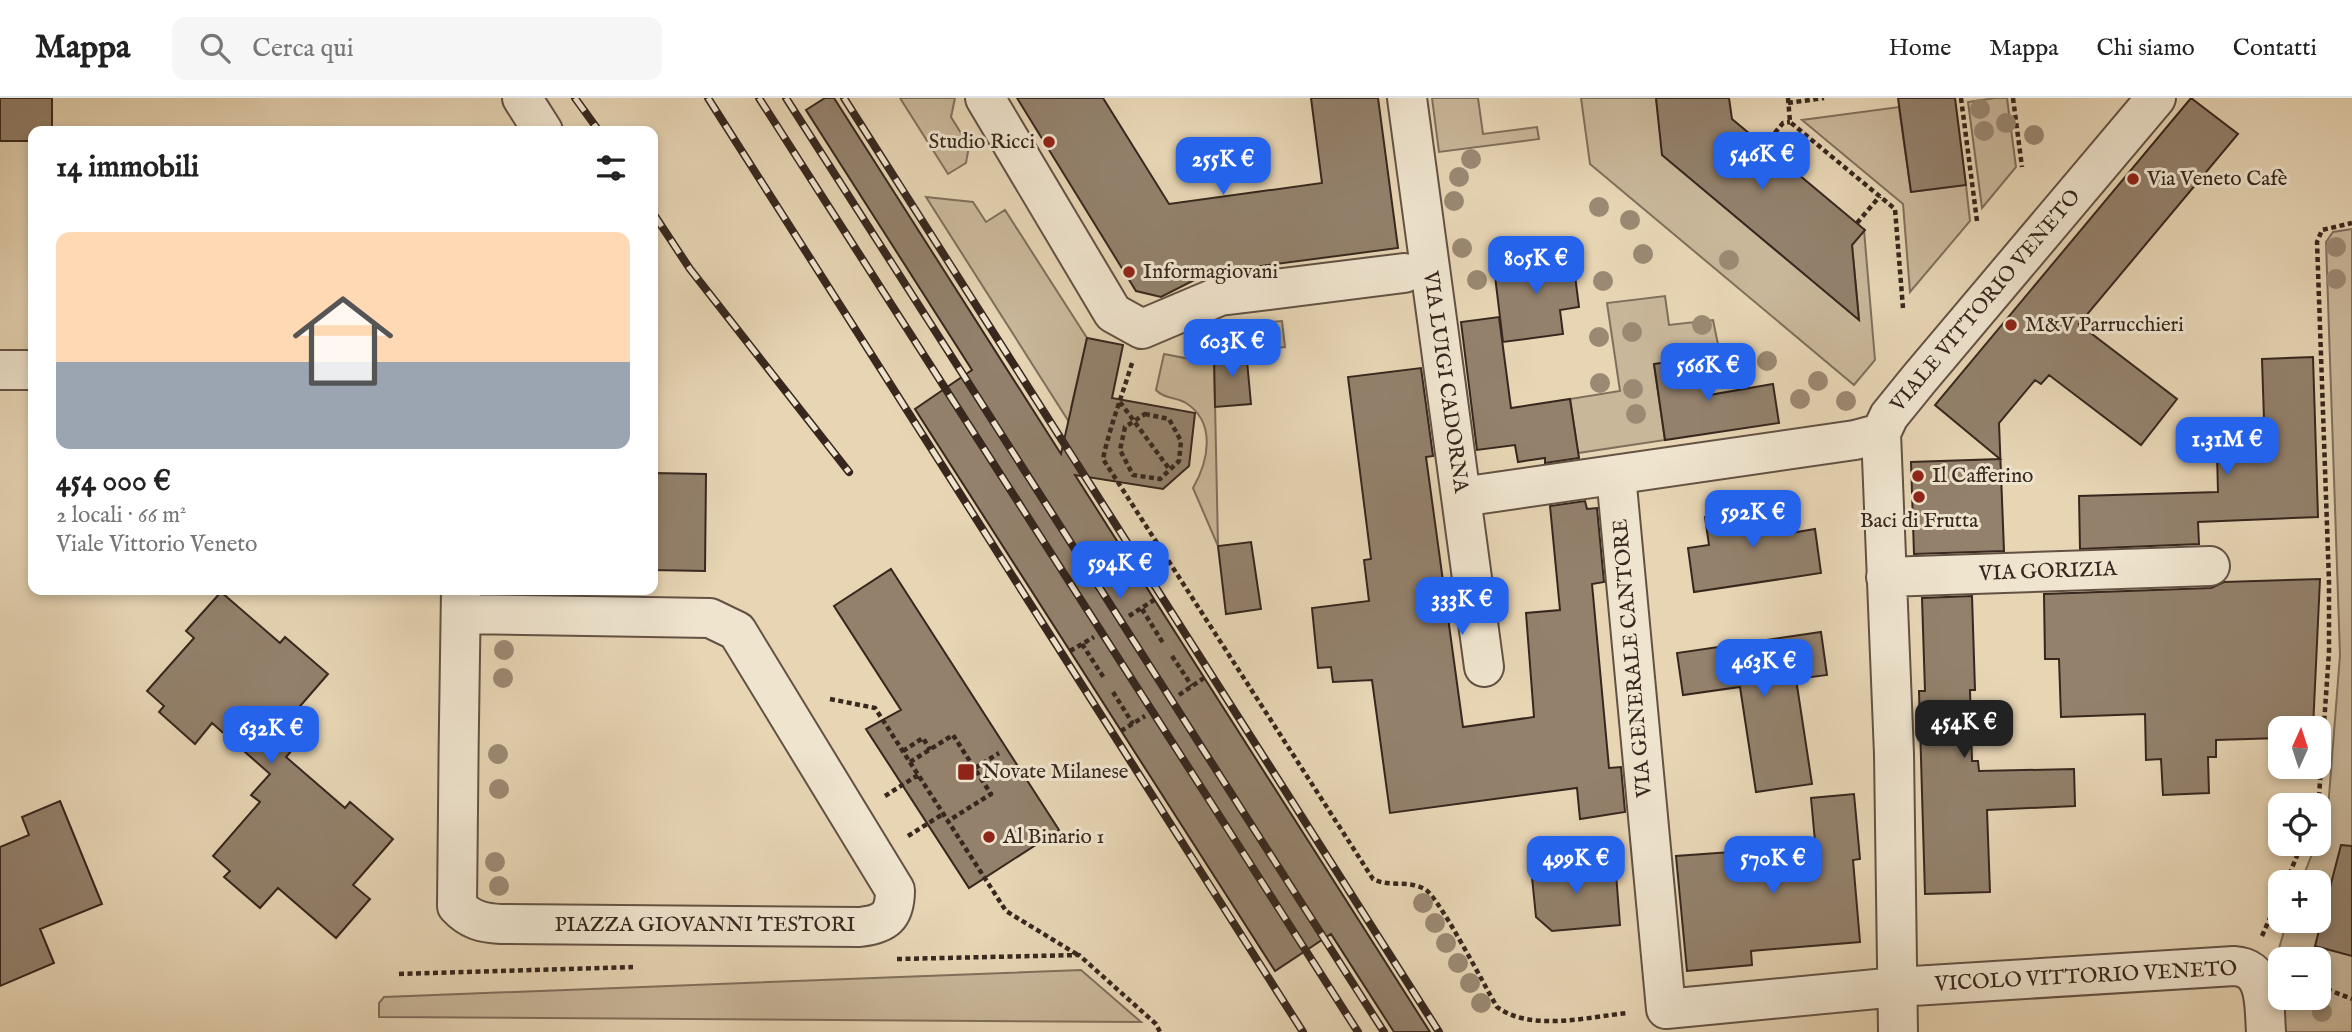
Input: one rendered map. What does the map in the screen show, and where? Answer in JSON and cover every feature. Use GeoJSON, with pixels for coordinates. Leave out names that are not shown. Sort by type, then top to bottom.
{"type":"FeatureCollection","features":[{"type":"Feature","properties":{"kind":"street"},"geometry":{"type":"LineString","coordinates":[[522,98],[540,126]]}},
{"type":"Feature","properties":{"kind":"street"},"geometry":{"type":"LineString","coordinates":[[985,98],[1113,313],[1142,329],[1220,296],[1405,273]]}},
{"type":"Feature","properties":{"kind":"street","name":"VIA LUIGI CADORNA"},"geometry":{"type":"LineString","coordinates":[[1407,98],[1484,667]]}},
{"type":"Feature","properties":{"kind":"street","name":"VIALE VITTORIO VENETO"},"geometry":{"type":"LineString","coordinates":[[1898,1032],[1894,754],[1881,433],[1889,416],[1919,379],[2155,98]]}},
{"type":"Feature","properties":{"kind":"street"},"geometry":{"type":"LineString","coordinates":[[0,370],[28,370]]}},
{"type":"Feature","properties":{"kind":"street"},"geometry":{"type":"LineString","coordinates":[[1461,497],[1855,440],[1881,433]]}},
{"type":"Feature","properties":{"kind":"street","name":"VIA GENERALE CANTORE"},"geometry":{"type":"LineString","coordinates":[[1616,475],[1666,1009]]}},
{"type":"Feature","properties":{"kind":"street","name":"VIA GORIZIA"},"geometry":{"type":"LineString","coordinates":[[1886,577],[2210,566]]}},
{"type":"Feature","properties":{"kind":"street","name":"PIAZZA GIOVANNI TESTORI"},"geometry":{"type":"LineString","coordinates":[[461,602],[710,618],[737,631],[895,890],[895,904],[889,916],[880,925],[860,927],[501,924],[483,923],[467,916],[457,906],[461,602]]}},
{"type":"Feature","properties":{"kind":"street","name":"VICOLO VITTORIO VENETO"},"geometry":{"type":"LineString","coordinates":[[1666,1009],[1897,987],[2240,966],[2255,972],[2261,983],[2266,1032]]}},
{"type":"Feature","properties":{"kind":"path"},"geometry":{"type":"LineString","coordinates":[[1824,98],[1788,100],[1790,122],[1895,209],[1903,308]]}},
{"type":"Feature","properties":{"kind":"path"},"geometry":{"type":"LineString","coordinates":[[1961,98],[1977,221]]}},
{"type":"Feature","properties":{"kind":"path"},"geometry":{"type":"LineString","coordinates":[[2013,98],[2022,167]]}},
{"type":"Feature","properties":{"kind":"path"},"geometry":{"type":"LineString","coordinates":[[1764,146],[1783,123],[1790,122]]}},
{"type":"Feature","properties":{"kind":"path"},"geometry":{"type":"LineString","coordinates":[[1857,223],[1880,196]]}},
{"type":"Feature","properties":{"kind":"path"},"geometry":{"type":"LineString","coordinates":[[2319,793],[2329,596],[2317,242],[2322,230],[2352,223]]}},
{"type":"Feature","properties":{"kind":"path"},"geometry":{"type":"LineString","coordinates":[[1142,329],[1120,402],[1111,419],[1103,459],[1373,879],[1381,883],[1406,883],[1425,890],[1433,898],[1497,1007],[1511,1016],[1550,1021],[1666,1009]]}},
{"type":"Feature","properties":{"kind":"path"},"geometry":{"type":"LineString","coordinates":[[1120,402],[1170,470]]}},
{"type":"Feature","properties":{"kind":"path"},"geometry":{"type":"LineString","coordinates":[[1145,414],[1169,419],[1181,441],[1180,461],[1160,479],[1133,475],[1120,450],[1125,427],[1134,421],[1145,414]]}},
{"type":"Feature","properties":{"kind":"path"},"geometry":{"type":"LineString","coordinates":[[1129,616],[1154,600]]}},
{"type":"Feature","properties":{"kind":"path"},"geometry":{"type":"LineString","coordinates":[[1142,608],[1163,643]]}},
{"type":"Feature","properties":{"kind":"path"},"geometry":{"type":"LineString","coordinates":[[1070,651],[1094,637]]}},
{"type":"Feature","properties":{"kind":"path"},"geometry":{"type":"LineString","coordinates":[[1082,644],[1104,678]]}},
{"type":"Feature","properties":{"kind":"path"},"geometry":{"type":"LineString","coordinates":[[1172,656],[1192,686]]}},
{"type":"Feature","properties":{"kind":"path"},"geometry":{"type":"LineString","coordinates":[[1179,695],[1204,678]]}},
{"type":"Feature","properties":{"kind":"path"},"geometry":{"type":"LineString","coordinates":[[1113,692],[1133,724]]}},
{"type":"Feature","properties":{"kind":"path"},"geometry":{"type":"LineString","coordinates":[[830,699],[875,708],[1006,911],[1079,955]]}},
{"type":"Feature","properties":{"kind":"path"},"geometry":{"type":"LineString","coordinates":[[1121,731],[1144,716]]}},
{"type":"Feature","properties":{"kind":"path"},"geometry":{"type":"LineString","coordinates":[[910,762],[953,735],[975,768],[991,793],[948,821]]}},
{"type":"Feature","properties":{"kind":"path"},"geometry":{"type":"LineString","coordinates":[[903,751],[923,738],[930,750]]}},
{"type":"Feature","properties":{"kind":"path"},"geometry":{"type":"LineString","coordinates":[[975,768],[999,753]]}},
{"type":"Feature","properties":{"kind":"path"},"geometry":{"type":"LineString","coordinates":[[885,796],[918,775]]}},
{"type":"Feature","properties":{"kind":"path"},"geometry":{"type":"LineString","coordinates":[[908,836],[943,814]]}},
{"type":"Feature","properties":{"kind":"path"},"geometry":{"type":"LineString","coordinates":[[2331,991],[2352,999]]}},
{"type":"Feature","properties":{"kind":"path"},"geometry":{"type":"LineString","coordinates":[[1156,1024],[1160,1032]]}},
{"type":"Feature","properties":{"kind":"shaded area"},"geometry":{"type":"Polygon","coordinates":[[[900,98],[955,98],[951,117],[969,146],[966,163],[948,174],[900,98]]]}},
{"type":"Feature","properties":{"kind":"shaded area"},"geometry":{"type":"Polygon","coordinates":[[[1432,98],[1478,98],[1483,134],[1537,127],[1539,139],[1439,152],[1432,98]]]}},
{"type":"Feature","properties":{"kind":"shaded area"},"geometry":{"type":"Polygon","coordinates":[[[1581,98],[1656,98],[1663,155],[1859,320],[1852,245],[1864,230],[1875,360],[1854,385],[1590,164],[1581,98]]]}},
{"type":"Feature","properties":{"kind":"shaded area"},"geometry":{"type":"Polygon","coordinates":[[[2007,98],[2016,167],[1982,208],[1968,102],[2007,98]]]}},
{"type":"Feature","properties":{"kind":"shaded area"},"geometry":{"type":"Polygon","coordinates":[[[1899,107],[1911,192],[1966,185],[1970,221],[1910,292],[1903,204],[1802,120],[1899,107]]]}},
{"type":"Feature","properties":{"kind":"shaded area"},"geometry":{"type":"Polygon","coordinates":[[[926,197],[973,202],[986,222],[1005,210],[1087,338],[1071,408],[1097,466],[926,197]]]}},
{"type":"Feature","properties":{"kind":"shaded area"},"geometry":{"type":"Polygon","coordinates":[[[2352,229],[2352,1032],[2278,1032],[2276,1010],[2331,1010],[2331,947],[2279,947],[2283,933],[2331,933],[2331,870],[2306,870],[2311,856],[2331,856],[2329,793],[2340,655],[2326,242],[2333,232],[2352,229]]]}},
{"type":"Feature","properties":{"kind":"shaded area"},"geometry":{"type":"Polygon","coordinates":[[[1665,296],[1669,325],[1713,320],[1720,354],[1654,364],[1665,440],[1578,453],[1570,399],[1620,391],[1607,303],[1665,296]]]}},
{"type":"Feature","properties":{"kind":"shaded area"},"geometry":{"type":"Polygon","coordinates":[[[1282,321],[1285,347],[1214,354],[1218,546],[1193,488],[1206,455],[1206,432],[1196,411],[1186,403],[1156,390],[1164,354],[1200,361],[1206,328],[1282,321]]]}},
{"type":"Feature","properties":{"kind":"shaded area"},"geometry":{"type":"Polygon","coordinates":[[[1081,970],[1141,1022],[379,1017],[379,1003],[384,997],[1081,970]]]}},
{"type":"Feature","properties":{"kind":"building"},"geometry":{"type":"Polygon","coordinates":[[[0,98],[52,98],[52,126],[28,126],[28,141],[0,141],[0,98]]]}},
{"type":"Feature","properties":{"kind":"building"},"geometry":{"type":"Polygon","coordinates":[[[825,98],[834,98],[1061,454],[1087,338],[1123,345],[1112,398],[1195,413],[1189,466],[1163,489],[1075,475],[1430,1032],[1394,1032],[1331,934],[1275,971],[915,409],[972,370],[806,110],[825,98]]]}},
{"type":"Feature","properties":{"kind":"building"},"geometry":{"type":"Polygon","coordinates":[[[1017,98],[1103,98],[1169,204],[1322,183],[1311,98],[1378,98],[1398,248],[1208,273],[1161,297],[1136,291],[1017,98]]]}},
{"type":"Feature","properties":{"kind":"building"},"geometry":{"type":"Polygon","coordinates":[[[1656,98],[1729,98],[1732,119],[1865,230],[1852,245],[1859,320],[1662,155],[1656,98]]]}},
{"type":"Feature","properties":{"kind":"building"},"geometry":{"type":"Polygon","coordinates":[[[1898,98],[1955,98],[1966,185],[1911,192],[1898,98]]]}},
{"type":"Feature","properties":{"kind":"building"},"geometry":{"type":"Polygon","coordinates":[[[2191,98],[2238,134],[2079,324],[2177,399],[2141,445],[2049,375],[2041,384],[2035,380],[1999,423],[2004,551],[1914,554],[1911,462],[2000,459],[1935,405],[2191,98]]]}},
{"type":"Feature","properties":{"kind":"building"},"geometry":{"type":"Polygon","coordinates":[[[1572,252],[1579,307],[1560,310],[1563,334],[1503,342],[1495,276],[1509,274],[1507,260],[1572,252]]]}},
{"type":"Feature","properties":{"kind":"building"},"geometry":{"type":"Polygon","coordinates":[[[1499,317],[1511,408],[1570,399],[1579,458],[1545,463],[1545,458],[1518,462],[1515,445],[1477,450],[1461,322],[1499,317]]]}},
{"type":"Feature","properties":{"kind":"building"},"geometry":{"type":"Polygon","coordinates":[[[1246,350],[1251,404],[1215,407],[1214,353],[1246,350]]]}},
{"type":"Feature","properties":{"kind":"building"},"geometry":{"type":"Polygon","coordinates":[[[1703,357],[1709,395],[1773,384],[1779,423],[1665,440],[1654,364],[1703,357]]]}},
{"type":"Feature","properties":{"kind":"building"},"geometry":{"type":"Polygon","coordinates":[[[2313,357],[2318,517],[2198,522],[2199,544],[2080,549],[2079,496],[2218,492],[2217,452],[2265,450],[2262,359],[2313,357]]]}},
{"type":"Feature","properties":{"kind":"building"},"geometry":{"type":"Polygon","coordinates":[[[1421,368],[1433,456],[1426,457],[1463,727],[1534,717],[1526,613],[1560,610],[1550,506],[1585,501],[1587,509],[1597,508],[1604,582],[1592,584],[1609,768],[1621,767],[1625,812],[1580,819],[1577,788],[1390,813],[1372,680],[1333,682],[1331,667],[1318,668],[1312,608],[1369,601],[1364,560],[1371,559],[1348,377],[1421,368]]]}},
{"type":"Feature","properties":{"kind":"building"},"geometry":{"type":"Polygon","coordinates":[[[658,473],[706,474],[705,571],[658,570],[658,473]]]}},
{"type":"Feature","properties":{"kind":"building"},"geometry":{"type":"Polygon","coordinates":[[[1787,505],[1791,533],[1815,529],[1821,573],[1694,592],[1688,548],[1709,545],[1705,517],[1787,505]]]}},
{"type":"Feature","properties":{"kind":"building"},"geometry":{"type":"Polygon","coordinates":[[[1251,542],[1261,609],[1226,614],[1218,546],[1251,542]]]}},
{"type":"Feature","properties":{"kind":"building"},"geometry":{"type":"Polygon","coordinates":[[[891,569],[1059,830],[969,888],[866,729],[901,710],[834,606],[891,569]]]}},
{"type":"Feature","properties":{"kind":"building"},"geometry":{"type":"Polygon","coordinates":[[[2320,579],[2314,716],[2268,716],[2268,738],[2216,740],[2216,757],[2208,757],[2209,793],[2163,795],[2161,759],[2146,760],[2145,714],[2061,717],[2059,659],[2045,659],[2044,594],[2211,588],[2224,582],[2320,579]]]}},
{"type":"Feature","properties":{"kind":"building"},"geometry":{"type":"Polygon","coordinates":[[[218,595],[224,595],[280,643],[285,637],[328,674],[288,720],[305,735],[286,757],[345,808],[350,802],[393,839],[353,885],[370,899],[336,938],[278,888],[260,908],[224,877],[230,871],[213,856],[260,802],[251,795],[270,774],[212,723],[195,744],[159,712],[164,706],[147,691],[194,638],[186,631],[218,595]]]}},
{"type":"Feature","properties":{"kind":"building"},"geometry":{"type":"Polygon","coordinates":[[[1972,596],[1975,690],[1970,690],[1972,761],[1978,761],[1979,771],[2074,769],[2075,806],[1987,810],[1990,892],[1925,894],[1919,691],[1925,691],[1922,598],[1972,596]]]}},
{"type":"Feature","properties":{"kind":"building"},"geometry":{"type":"Polygon","coordinates":[[[1821,632],[1827,675],[1796,679],[1812,784],[1756,792],[1740,687],[1683,695],[1677,653],[1821,632]]]}},
{"type":"Feature","properties":{"kind":"building"},"geometry":{"type":"Polygon","coordinates":[[[1854,794],[1860,859],[1853,860],[1860,942],[1751,951],[1752,965],[1687,971],[1676,856],[1745,851],[1747,870],[1817,863],[1811,798],[1854,794]]]}},
{"type":"Feature","properties":{"kind":"building"},"geometry":{"type":"Polygon","coordinates":[[[60,801],[102,904],[40,929],[54,963],[0,986],[0,847],[29,835],[22,817],[60,801]]]}},
{"type":"Feature","properties":{"kind":"building"},"geometry":{"type":"Polygon","coordinates":[[[2341,845],[2352,846],[2352,956],[2331,950],[2331,947],[2315,946],[2318,933],[2331,933],[2331,884],[2341,845]]]}},
{"type":"Feature","properties":{"kind":"building"},"geometry":{"type":"Polygon","coordinates":[[[1615,861],[1620,925],[1552,931],[1536,917],[1531,867],[1615,861]]]}},
{"type":"Feature","properties":{"kind":"railway"},"geometry":{"type":"LineString","coordinates":[[575,98],[595,126]]}},
{"type":"Feature","properties":{"kind":"railway"},"geometry":{"type":"LineString","coordinates":[[708,98],[1303,1032]]}},
{"type":"Feature","properties":{"kind":"railway"},"geometry":{"type":"LineString","coordinates":[[759,98],[1358,1032]]}},
{"type":"Feature","properties":{"kind":"railway"},"geometry":{"type":"LineString","coordinates":[[786,98],[1384,1032]]}},
{"type":"Feature","properties":{"kind":"railway"},"geometry":{"type":"LineString","coordinates":[[844,98],[1439,1032]]}},
{"type":"Feature","properties":{"kind":"railway"},"geometry":{"type":"LineString","coordinates":[[658,221],[690,269],[849,472]]}},
{"type":"Feature","properties":{"kind":"place","name":"Studio Ricci"},"geometry":{"type":"Point","coordinates":[1049,142]}},
{"type":"Feature","properties":{"kind":"place","name":"Via Veneto Cafè"},"geometry":{"type":"Point","coordinates":[2133,179]}},
{"type":"Feature","properties":{"kind":"place","name":"Informagiovani"},"geometry":{"type":"Point","coordinates":[1129,272]}},
{"type":"Feature","properties":{"kind":"place","name":"M&V Parrucchieri"},"geometry":{"type":"Point","coordinates":[2011,325]}},
{"type":"Feature","properties":{"kind":"place","name":"Il Cafferino"},"geometry":{"type":"Point","coordinates":[1918,476]}},
{"type":"Feature","properties":{"kind":"place","name":"Baci di Frutta"},"geometry":{"type":"Point","coordinates":[1919,497]}},
{"type":"Feature","properties":{"kind":"place","name":"Novate Milanese"},"geometry":{"type":"Point","coordinates":[966,772]}},
{"type":"Feature","properties":{"kind":"place","name":"Al Binario 1"},"geometry":{"type":"Point","coordinates":[989,837]}}]}
